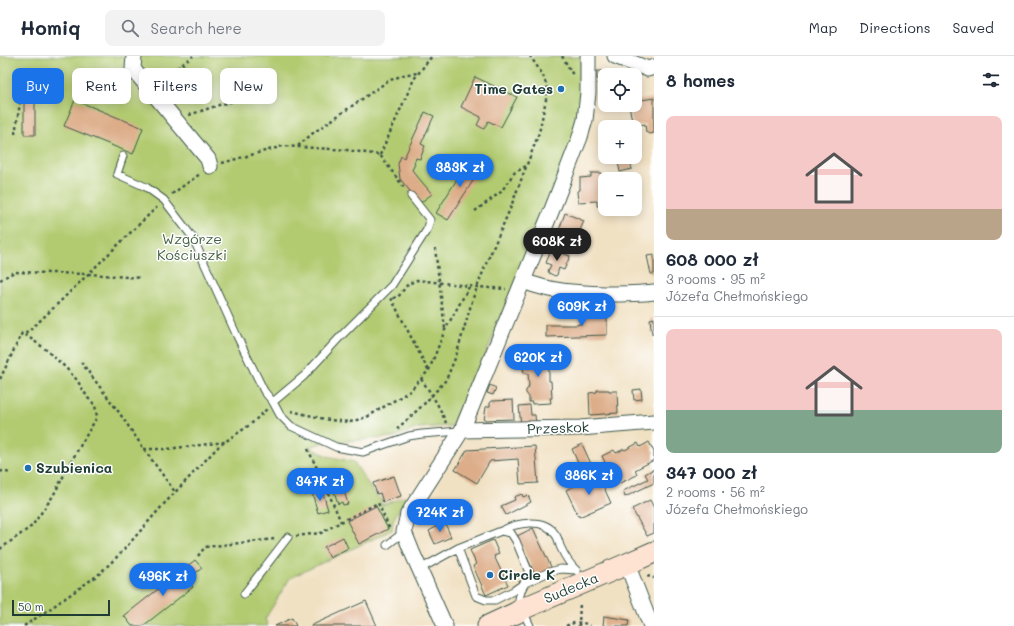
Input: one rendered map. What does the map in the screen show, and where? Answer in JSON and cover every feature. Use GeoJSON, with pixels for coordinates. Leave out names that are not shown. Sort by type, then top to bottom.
{"type":"FeatureCollection","features":[{"type":"Feature","properties":{"kind":"street"},"geometry":{"type":"LineString","coordinates":[[134,56],[133,69],[139,76]]}},
{"type":"Feature","properties":{"kind":"street"},"geometry":{"type":"LineString","coordinates":[[446,626],[404,532],[408,514],[456,431],[521,285],[553,207],[585,120],[588,92],[588,56]]}},
{"type":"Feature","properties":{"kind":"street"},"geometry":{"type":"LineString","coordinates":[[615,56],[648,68],[654,67]]}},
{"type":"Feature","properties":{"kind":"street"},"geometry":{"type":"LineString","coordinates":[[163,104],[208,159],[210,166]]}},
{"type":"Feature","properties":{"kind":"street"},"geometry":{"type":"LineString","coordinates":[[521,285],[572,293],[620,294],[654,292]]}},
{"type":"Feature","properties":{"kind":"street","name":"Przeskok"},"geometry":{"type":"LineString","coordinates":[[456,431],[580,428],[654,422]]}},
{"type":"Feature","properties":{"kind":"street","name":"Sudecka"},"geometry":{"type":"LineString","coordinates":[[488,626],[523,616],[585,575],[627,564],[654,552]]}},
{"type":"Feature","properties":{"kind":"street"},"geometry":{"type":"LineString","coordinates":[[627,564],[651,626]]}},
{"type":"Feature","properties":{"kind":"lane"},"geometry":{"type":"LineString","coordinates":[[123,156],[117,174],[146,187],[164,200],[193,238],[237,336],[264,391],[280,415],[291,426],[336,447],[363,452],[410,436],[456,431]]}},
{"type":"Feature","properties":{"kind":"lane"},"geometry":{"type":"LineString","coordinates":[[275,406],[340,336],[392,285],[428,228],[430,220],[411,196]]}},
{"type":"Feature","properties":{"kind":"lane"},"geometry":{"type":"LineString","coordinates":[[420,569],[458,548],[510,526],[530,522],[546,526],[555,534],[564,556],[585,575]]}},
{"type":"Feature","properties":{"kind":"lane"},"geometry":{"type":"LineString","coordinates":[[501,530],[511,533],[516,541],[530,575],[523,584],[520,594],[523,616]]}},
{"type":"Feature","properties":{"kind":"lane"},"geometry":{"type":"LineString","coordinates":[[387,545],[404,532]]}},
{"type":"Feature","properties":{"kind":"lane"},"geometry":{"type":"LineString","coordinates":[[244,594],[288,537]]}},
{"type":"Feature","properties":{"kind":"lane"},"geometry":{"type":"LineString","coordinates":[[458,548],[476,596],[486,600],[495,600],[523,584],[549,572],[561,569],[585,575]]}},
{"type":"Feature","properties":{"kind":"path"},"geometry":{"type":"LineString","coordinates":[[178,68],[193,56]]}},
{"type":"Feature","properties":{"kind":"path"},"geometry":{"type":"LineString","coordinates":[[380,155],[414,79],[432,56]]}},
{"type":"Feature","properties":{"kind":"path"},"geometry":{"type":"LineString","coordinates":[[380,446],[446,380],[456,356],[473,298],[510,209],[539,133],[548,90],[542,75],[530,56]]}},
{"type":"Feature","properties":{"kind":"path"},"geometry":{"type":"LineString","coordinates":[[562,56],[574,78]]}},
{"type":"Feature","properties":{"kind":"path"},"geometry":{"type":"LineString","coordinates":[[297,146],[313,133],[388,81],[406,74],[419,74]]}},
{"type":"Feature","properties":{"kind":"path"},"geometry":{"type":"LineString","coordinates":[[15,134],[20,104]]}},
{"type":"Feature","properties":{"kind":"path"},"geometry":{"type":"LineString","coordinates":[[176,121],[223,104]]}},
{"type":"Feature","properties":{"kind":"path"},"geometry":{"type":"LineString","coordinates":[[475,211],[500,192],[514,173],[526,166]]}},
{"type":"Feature","properties":{"kind":"path"},"geometry":{"type":"LineString","coordinates":[[435,248],[445,330]]}},
{"type":"Feature","properties":{"kind":"path"},"geometry":{"type":"LineString","coordinates":[[0,280],[14,272],[89,274],[141,278]]}},
{"type":"Feature","properties":{"kind":"path"},"geometry":{"type":"LineString","coordinates":[[377,300],[386,301],[398,297],[408,284],[417,280],[477,288],[521,285]]}},
{"type":"Feature","properties":{"kind":"path"},"geometry":{"type":"LineString","coordinates":[[24,626],[98,575],[219,446],[275,406],[329,420],[350,422],[367,417],[410,391],[429,370],[445,330],[469,286]]}},
{"type":"Feature","properties":{"kind":"path"},"geometry":{"type":"LineString","coordinates":[[386,291],[392,299],[429,370]]}},
{"type":"Feature","properties":{"kind":"path"},"geometry":{"type":"LineString","coordinates":[[0,548],[32,526],[39,517],[53,496],[97,417],[95,405],[88,398],[77,380],[44,348],[22,332]]}},
{"type":"Feature","properties":{"kind":"path"},"geometry":{"type":"LineString","coordinates":[[81,362],[118,411],[175,492]]}},
{"type":"Feature","properties":{"kind":"path"},"geometry":{"type":"LineString","coordinates":[[421,378],[442,412],[456,431]]}},
{"type":"Feature","properties":{"kind":"path"},"geometry":{"type":"LineString","coordinates":[[144,449],[167,449],[225,442]]}},
{"type":"Feature","properties":{"kind":"path"},"geometry":{"type":"LineString","coordinates":[[308,450],[341,522],[378,503],[389,527]]}},
{"type":"Feature","properties":{"kind":"path"},"geometry":{"type":"LineString","coordinates":[[0,471],[11,473]]}},
{"type":"Feature","properties":{"kind":"path"},"geometry":{"type":"LineString","coordinates":[[198,556],[205,547],[250,542]]}},
{"type":"Feature","properties":{"kind":"path"},"geometry":{"type":"LineString","coordinates":[[579,626],[580,602]]}},
{"type":"Feature","properties":{"kind":"path"},"geometry":{"type":"LineString","coordinates":[[566,626],[574,622],[582,622],[590,626]]}},
{"type":"Feature","properties":{"kind":"green space","name":"Wzgórze Kościuszki"},"geometry":{"type":"Polygon","coordinates":[[[0,56],[581,57],[580,121],[518,278],[476,377],[451,426],[418,428],[395,437],[322,443],[309,447],[327,456],[354,462],[373,492],[381,500],[382,505],[407,496],[393,520],[392,530],[290,578],[265,619],[268,626],[0,626],[0,56]]]}},
{"type":"Feature","properties":{"kind":"building"},"geometry":{"type":"Polygon","coordinates":[[[475,77],[517,97],[501,127],[488,121],[484,129],[477,125],[481,117],[461,107],[475,77]]]}},
{"type":"Feature","properties":{"kind":"building"},"geometry":{"type":"Polygon","coordinates":[[[654,98],[654,133],[649,134],[646,132],[645,124],[642,124],[642,120],[632,120],[630,112],[642,112],[642,100],[654,98]]]}},
{"type":"Feature","properties":{"kind":"building"},"geometry":{"type":"Polygon","coordinates":[[[24,104],[35,104],[35,135],[24,135],[24,104]]]}},
{"type":"Feature","properties":{"kind":"building"},"geometry":{"type":"Polygon","coordinates":[[[73,104],[85,104],[143,128],[133,154],[64,126],[73,104]]]}},
{"type":"Feature","properties":{"kind":"building"},"geometry":{"type":"Polygon","coordinates":[[[425,112],[434,116],[421,144],[425,146],[420,159],[416,158],[412,170],[432,194],[420,203],[400,179],[398,164],[401,156],[404,158],[425,112]]]}},
{"type":"Feature","properties":{"kind":"building"},"geometry":{"type":"Polygon","coordinates":[[[471,158],[483,165],[448,220],[436,213],[464,168],[459,165],[463,159],[468,162],[471,158]]]}},
{"type":"Feature","properties":{"kind":"building"},"geometry":{"type":"Polygon","coordinates":[[[618,164],[631,164],[632,169],[620,172],[618,164]]]}},
{"type":"Feature","properties":{"kind":"building"},"geometry":{"type":"Polygon","coordinates":[[[591,173],[598,173],[598,206],[597,201],[578,202],[577,191],[580,190],[580,178],[591,177],[591,173]]]}},
{"type":"Feature","properties":{"kind":"building"},"geometry":{"type":"Polygon","coordinates":[[[565,213],[584,221],[574,245],[567,243],[570,238],[558,233],[565,213]]]}},
{"type":"Feature","properties":{"kind":"building"},"geometry":{"type":"Polygon","coordinates":[[[551,249],[570,256],[564,270],[559,268],[557,275],[555,276],[549,273],[548,271],[551,265],[546,263],[551,249]]]}},
{"type":"Feature","properties":{"kind":"building"},"geometry":{"type":"Polygon","coordinates":[[[654,255],[654,274],[651,274],[647,256],[654,255]]]}},
{"type":"Feature","properties":{"kind":"building"},"geometry":{"type":"Polygon","coordinates":[[[607,312],[607,335],[546,337],[546,325],[578,325],[581,324],[580,313],[607,312]]]}},
{"type":"Feature","properties":{"kind":"building"},"geometry":{"type":"Polygon","coordinates":[[[654,318],[654,334],[652,334],[650,319],[654,318]]]}},
{"type":"Feature","properties":{"kind":"building"},"geometry":{"type":"Polygon","coordinates":[[[548,353],[550,356],[551,367],[549,367],[549,381],[551,381],[551,403],[532,404],[532,402],[529,402],[529,397],[526,393],[526,390],[529,388],[528,373],[524,373],[521,363],[522,361],[527,360],[526,355],[548,353]]]}},
{"type":"Feature","properties":{"kind":"building"},"geometry":{"type":"Polygon","coordinates":[[[490,385],[496,388],[493,395],[487,393],[490,385]]]}},
{"type":"Feature","properties":{"kind":"building"},"geometry":{"type":"Polygon","coordinates":[[[641,389],[642,399],[634,400],[633,390],[641,389]]]}},
{"type":"Feature","properties":{"kind":"building"},"geometry":{"type":"Polygon","coordinates":[[[597,390],[617,391],[618,413],[590,415],[589,393],[597,392],[597,390]]]}},
{"type":"Feature","properties":{"kind":"building"},"geometry":{"type":"Polygon","coordinates":[[[513,400],[514,419],[484,420],[486,407],[490,406],[492,401],[513,400]]]}},
{"type":"Feature","properties":{"kind":"building"},"geometry":{"type":"Polygon","coordinates":[[[530,405],[531,415],[535,415],[536,425],[521,426],[519,406],[530,405]]]}},
{"type":"Feature","properties":{"kind":"building"},"geometry":{"type":"Polygon","coordinates":[[[649,442],[654,452],[654,460],[635,470],[637,475],[616,485],[602,456],[614,450],[616,453],[638,443],[640,447],[649,442]]]}},
{"type":"Feature","properties":{"kind":"building"},"geometry":{"type":"Polygon","coordinates":[[[582,444],[592,466],[581,470],[572,449],[582,444]]]}},
{"type":"Feature","properties":{"kind":"building"},"geometry":{"type":"Polygon","coordinates":[[[535,446],[538,483],[520,484],[518,459],[490,461],[477,483],[455,470],[467,450],[535,446]]]}},
{"type":"Feature","properties":{"kind":"building"},"geometry":{"type":"Polygon","coordinates":[[[654,469],[654,483],[625,497],[623,491],[648,479],[645,474],[654,469]]]}},
{"type":"Feature","properties":{"kind":"building"},"geometry":{"type":"Polygon","coordinates":[[[598,475],[611,503],[579,517],[566,490],[598,475]]]}},
{"type":"Feature","properties":{"kind":"building"},"geometry":{"type":"Polygon","coordinates":[[[394,476],[401,496],[383,502],[380,493],[377,494],[373,483],[394,476]]]}},
{"type":"Feature","properties":{"kind":"building"},"geometry":{"type":"Polygon","coordinates":[[[343,488],[348,504],[343,505],[342,502],[338,504],[334,491],[343,488]]]}},
{"type":"Feature","properties":{"kind":"building"},"geometry":{"type":"Polygon","coordinates":[[[317,492],[318,494],[323,493],[328,510],[318,513],[312,493],[317,492]]]}},
{"type":"Feature","properties":{"kind":"building"},"geometry":{"type":"Polygon","coordinates":[[[522,494],[523,497],[528,495],[531,502],[506,515],[501,506],[515,500],[514,497],[522,494]]]}},
{"type":"Feature","properties":{"kind":"building"},"geometry":{"type":"Polygon","coordinates":[[[650,500],[654,508],[654,533],[647,536],[632,509],[650,500]]]}},
{"type":"Feature","properties":{"kind":"building"},"geometry":{"type":"Polygon","coordinates":[[[463,503],[467,512],[452,519],[448,509],[463,503]]]}},
{"type":"Feature","properties":{"kind":"building"},"geometry":{"type":"Polygon","coordinates":[[[376,506],[388,529],[359,544],[347,521],[376,506]]]}},
{"type":"Feature","properties":{"kind":"building"},"geometry":{"type":"Polygon","coordinates":[[[443,521],[451,537],[435,544],[429,531],[436,527],[435,525],[443,521]]]}},
{"type":"Feature","properties":{"kind":"building"},"geometry":{"type":"Polygon","coordinates":[[[533,528],[552,569],[536,577],[517,536],[533,528]]]}},
{"type":"Feature","properties":{"kind":"building"},"geometry":{"type":"Polygon","coordinates":[[[343,537],[348,548],[330,558],[324,547],[343,537]]]}},
{"type":"Feature","properties":{"kind":"building","name":"Circle K"},"geometry":{"type":"Polygon","coordinates":[[[493,540],[499,554],[494,556],[508,585],[486,595],[473,566],[476,564],[470,550],[493,540]]]}},
{"type":"Feature","properties":{"kind":"building"},"geometry":{"type":"Polygon","coordinates":[[[195,560],[202,568],[187,580],[193,587],[143,626],[132,626],[124,616],[195,560]]]}},
{"type":"Feature","properties":{"kind":"building"},"geometry":{"type":"Polygon","coordinates":[[[366,601],[377,626],[310,626],[366,601]]]}},
{"type":"Feature","properties":{"kind":"building"},"geometry":{"type":"Polygon","coordinates":[[[604,616],[629,620],[628,626],[603,626],[604,616]]]}},
{"type":"Feature","properties":{"kind":"building"},"geometry":{"type":"Polygon","coordinates":[[[292,618],[296,626],[275,626],[292,618]]]}},
{"type":"Feature","properties":{"kind":"place","name":"Time Gates"},"geometry":{"type":"Point","coordinates":[561,89]}},
{"type":"Feature","properties":{"kind":"place","name":"Szubienica"},"geometry":{"type":"Point","coordinates":[28,468]}},
{"type":"Feature","properties":{"kind":"place","name":"Circle K"},"geometry":{"type":"Point","coordinates":[490,575]}}]}
